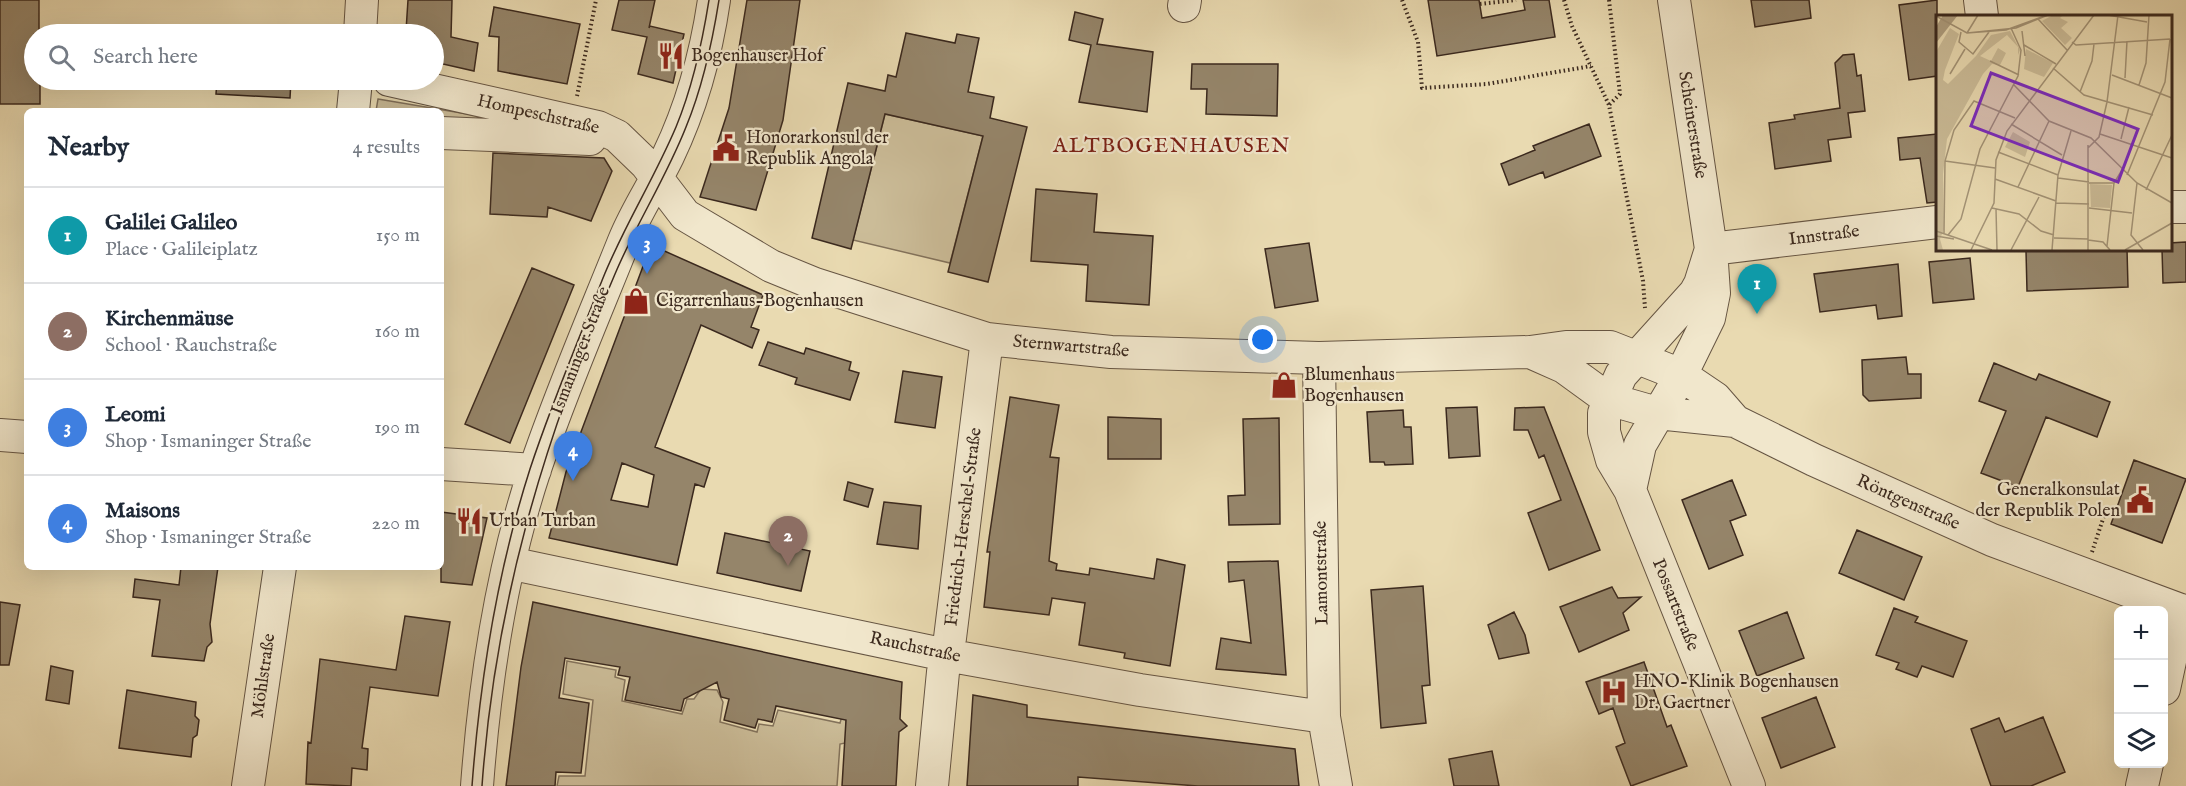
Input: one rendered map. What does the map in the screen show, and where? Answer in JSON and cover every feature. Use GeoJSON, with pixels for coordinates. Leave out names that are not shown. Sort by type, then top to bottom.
{"type":"FeatureCollection","features":[{"type":"Feature","properties":{"kind":"street"},"geometry":{"type":"LineString","coordinates":[[361,24],[362,0]]}},
{"type":"Feature","properties":{"kind":"street","name":"Ismaninger Straße"},"geometry":{"type":"LineString","coordinates":[[477,786],[487,683],[509,563],[535,470],[625,239],[681,128],[698,79],[714,0]]}},
{"type":"Feature","properties":{"kind":"street","name":"Scheinerstraße"},"geometry":{"type":"LineString","coordinates":[[1630,490],[1640,445],[1681,375],[1709,318],[1714,293],[1711,249],[1674,0]]}},
{"type":"Feature","properties":{"kind":"street"},"geometry":{"type":"LineString","coordinates":[[1980,0],[1982,15]]}},
{"type":"Feature","properties":{"kind":"street"},"geometry":{"type":"LineString","coordinates":[[353,108],[355,90]]}},
{"type":"Feature","properties":{"kind":"street","name":"Hompeschstraße"},"geometry":{"type":"LineString","coordinates":[[433,90],[572,122],[617,136],[646,164],[656,179]]}},
{"type":"Feature","properties":{"kind":"street","name":"Hompeschstraße"},"geometry":{"type":"LineString","coordinates":[[444,133],[583,140],[617,136]]}},
{"type":"Feature","properties":{"kind":"street","name":"Sternwartstraße"},"geometry":{"type":"LineString","coordinates":[[656,179],[685,215],[771,266],[815,284],[987,339],[1111,352],[1319,358],[1530,352],[1566,347],[1610,346],[1681,375]]}},
{"type":"Feature","properties":{"kind":"street","name":"Innstraße"},"geometry":{"type":"LineString","coordinates":[[1711,249],[1936,222]]}},
{"type":"Feature","properties":{"kind":"street"},"geometry":{"type":"LineString","coordinates":[[1608,399],[1621,375],[1695,293],[1711,249]]}},
{"type":"Feature","properties":{"kind":"street","name":"Friedrich-Herschel-Straße"},"geometry":{"type":"LineString","coordinates":[[932,786],[946,655],[987,339]]}},
{"type":"Feature","properties":{"kind":"street","name":"Sternwartstraße"},"geometry":{"type":"LineString","coordinates":[[1530,352],[1564,367],[1608,399]]}},
{"type":"Feature","properties":{"kind":"street","name":"Lamontstraße"},"geometry":{"type":"LineString","coordinates":[[1319,358],[1324,717],[1336,786]]}},
{"type":"Feature","properties":{"kind":"street","name":"Röntgenstraße"},"geometry":{"type":"LineString","coordinates":[[1681,375],[1715,398],[1735,421]]}},
{"type":"Feature","properties":{"kind":"street","name":"Röntgenstraße"},"geometry":{"type":"LineString","coordinates":[[1608,399],[1657,413],[1735,421],[1824,465],[1982,536],[2183,611]]}},
{"type":"Feature","properties":{"kind":"street","name":"Possartstraße"},"geometry":{"type":"LineString","coordinates":[[1608,399],[1604,413],[1604,432],[1612,460],[1630,490],[1749,786]]}},
{"type":"Feature","properties":{"kind":"street"},"geometry":{"type":"LineString","coordinates":[[0,435],[24,437]]}},
{"type":"Feature","properties":{"kind":"street"},"geometry":{"type":"LineString","coordinates":[[444,464],[535,470]]}},
{"type":"Feature","properties":{"kind":"street","name":"Rauchstraße"},"geometry":{"type":"LineString","coordinates":[[509,563],[946,655],[1140,690],[1324,717]]}},
{"type":"Feature","properties":{"kind":"street","name":"Möhlstraße"},"geometry":{"type":"LineString","coordinates":[[248,786],[280,570]]}},
{"type":"Feature","properties":{"kind":"street"},"geometry":{"type":"LineString","coordinates":[[2168,670],[2183,611]]}},
{"type":"Feature","properties":{"kind":"street"},"geometry":{"type":"LineString","coordinates":[[2142,786],[2146,768]]}},
{"type":"Feature","properties":{"kind":"path"},"geometry":{"type":"LineString","coordinates":[[572,122],[596,0]]}},
{"type":"Feature","properties":{"kind":"path"},"geometry":{"type":"LineString","coordinates":[[1402,0],[1418,42],[1422,88],[1487,84],[1591,66]]}},
{"type":"Feature","properties":{"kind":"path"},"geometry":{"type":"LineString","coordinates":[[1480,4],[1516,0]]}},
{"type":"Feature","properties":{"kind":"path"},"geometry":{"type":"LineString","coordinates":[[1564,0],[1610,105],[1643,281],[1646,315]]}},
{"type":"Feature","properties":{"kind":"path"},"geometry":{"type":"LineString","coordinates":[[1609,0],[1620,94],[1610,105]]}},
{"type":"Feature","properties":{"kind":"path"},"geometry":{"type":"LineString","coordinates":[[2094,548],[2107,507]]}},
{"type":"Feature","properties":{"kind":"shaded area"},"geometry":{"type":"Polygon","coordinates":[[[378,99],[432,108],[376,108],[378,99]]]}},
{"type":"Feature","properties":{"kind":"shaded area"},"geometry":{"type":"Polygon","coordinates":[[[444,110],[509,121],[444,126],[444,110]]]}},
{"type":"Feature","properties":{"kind":"shaded area"},"geometry":{"type":"Polygon","coordinates":[[[885,114],[983,136],[950,263],[853,240],[885,114]]]}},
{"type":"Feature","properties":{"kind":"shaded area"},"geometry":{"type":"Polygon","coordinates":[[[567,661],[616,670],[615,677],[625,680],[622,701],[682,714],[687,699],[694,699],[701,689],[717,690],[723,702],[720,722],[757,732],[759,724],[773,726],[778,710],[840,723],[844,709],[850,742],[840,744],[837,786],[557,786],[559,776],[585,776],[593,700],[563,694],[567,661]]]}},
{"type":"Feature","properties":{"kind":"building"},"geometry":{"type":"Polygon","coordinates":[[[0,0],[39,0],[39,24],[24,24],[24,90],[40,90],[40,104],[0,104],[0,0]]]}},
{"type":"Feature","properties":{"kind":"building"},"geometry":{"type":"Polygon","coordinates":[[[408,0],[452,0],[451,37],[478,43],[474,71],[444,64],[444,24],[406,24],[408,0]]]}},
{"type":"Feature","properties":{"kind":"building"},"geometry":{"type":"Polygon","coordinates":[[[619,0],[655,0],[649,28],[650,26],[684,34],[673,83],[638,74],[647,37],[612,30],[619,0]]]}},
{"type":"Feature","properties":{"kind":"building"},"geometry":{"type":"Polygon","coordinates":[[[747,0],[800,0],[783,120],[756,210],[700,197],[729,108],[747,0]]]}},
{"type":"Feature","properties":{"kind":"building"},"geometry":{"type":"Polygon","coordinates":[[[1428,0],[1479,0],[1482,18],[1525,10],[1523,0],[1549,0],[1555,37],[1437,56],[1428,0]]]}},
{"type":"Feature","properties":{"kind":"building"},"geometry":{"type":"Polygon","coordinates":[[[1751,0],[1809,0],[1811,18],[1755,27],[1751,0]]]}},
{"type":"Feature","properties":{"kind":"building"},"geometry":{"type":"Polygon","coordinates":[[[1937,0],[1936,76],[1909,80],[1899,5],[1937,0]]]}},
{"type":"Feature","properties":{"kind":"building"},"geometry":{"type":"Polygon","coordinates":[[[494,7],[580,24],[567,84],[498,71],[499,37],[489,36],[494,7]]]}},
{"type":"Feature","properties":{"kind":"building"},"geometry":{"type":"Polygon","coordinates":[[[1075,12],[1103,19],[1097,44],[1153,52],[1147,112],[1079,102],[1091,45],[1069,40],[1075,12]]]}},
{"type":"Feature","properties":{"kind":"building"},"geometry":{"type":"Polygon","coordinates":[[[906,33],[955,43],[957,34],[979,38],[968,92],[994,97],[990,118],[1027,127],[988,282],[948,272],[983,136],[885,114],[851,249],[812,238],[848,83],[885,91],[888,75],[896,77],[906,33]]]}},
{"type":"Feature","properties":{"kind":"building"},"geometry":{"type":"Polygon","coordinates":[[[1854,54],[1857,76],[1861,75],[1865,111],[1848,113],[1851,137],[1828,140],[1831,161],[1775,169],[1769,123],[1795,119],[1794,115],[1840,108],[1835,63],[1843,55],[1854,54]]]}},
{"type":"Feature","properties":{"kind":"building"},"geometry":{"type":"Polygon","coordinates":[[[1192,64],[1278,64],[1277,116],[1206,114],[1207,89],[1191,89],[1192,64]]]}},
{"type":"Feature","properties":{"kind":"building"},"geometry":{"type":"Polygon","coordinates":[[[216,90],[290,90],[290,98],[216,94],[216,90]]]}},
{"type":"Feature","properties":{"kind":"building"},"geometry":{"type":"Polygon","coordinates":[[[1589,124],[1601,156],[1545,178],[1543,172],[1509,185],[1501,164],[1535,150],[1533,146],[1589,124]]]}},
{"type":"Feature","properties":{"kind":"building"},"geometry":{"type":"Polygon","coordinates":[[[1936,134],[1936,202],[1927,203],[1920,158],[1900,160],[1898,138],[1936,134]]]}},
{"type":"Feature","properties":{"kind":"building"},"geometry":{"type":"Polygon","coordinates":[[[493,153],[604,158],[612,171],[591,221],[548,207],[547,217],[490,214],[493,153]]]}},
{"type":"Feature","properties":{"kind":"building"},"geometry":{"type":"Polygon","coordinates":[[[1036,189],[1097,194],[1094,232],[1153,236],[1149,305],[1086,301],[1088,265],[1031,261],[1036,189]]]}},
{"type":"Feature","properties":{"kind":"building"},"geometry":{"type":"Polygon","coordinates":[[[2186,242],[2186,282],[2163,283],[2162,250],[2171,250],[2171,243],[2186,242]]]}},
{"type":"Feature","properties":{"kind":"building"},"geometry":{"type":"Polygon","coordinates":[[[1309,243],[1318,301],[1275,308],[1265,249],[1309,243]]]}},
{"type":"Feature","properties":{"kind":"building"},"geometry":{"type":"Polygon","coordinates":[[[651,245],[763,295],[751,327],[759,330],[752,348],[701,325],[655,447],[710,468],[704,487],[695,484],[677,565],[549,538],[566,472],[651,245]],[[622,463],[611,500],[648,507],[654,475],[622,463]]]}},
{"type":"Feature","properties":{"kind":"building"},"geometry":{"type":"Polygon","coordinates":[[[2127,250],[2128,287],[2027,291],[2026,251],[2127,250]]]}},
{"type":"Feature","properties":{"kind":"building"},"geometry":{"type":"Polygon","coordinates":[[[1970,258],[1974,299],[1933,303],[1929,262],[1970,258]]]}},
{"type":"Feature","properties":{"kind":"building"},"geometry":{"type":"Polygon","coordinates":[[[1898,264],[1902,316],[1878,319],[1876,305],[1820,312],[1814,274],[1898,264]]]}},
{"type":"Feature","properties":{"kind":"building"},"geometry":{"type":"Polygon","coordinates":[[[532,268],[574,285],[510,443],[465,424],[532,268]]]}},
{"type":"Feature","properties":{"kind":"building"},"geometry":{"type":"Polygon","coordinates":[[[768,342],[804,354],[806,348],[851,362],[849,370],[859,373],[850,400],[795,384],[797,378],[759,365],[768,342]]]}},
{"type":"Feature","properties":{"kind":"building"},"geometry":{"type":"Polygon","coordinates":[[[1906,357],[1908,374],[1921,374],[1921,398],[1869,401],[1863,395],[1862,360],[1906,357]]]}},
{"type":"Feature","properties":{"kind":"building"},"geometry":{"type":"Polygon","coordinates":[[[1994,363],[2036,380],[2039,374],[2110,402],[2097,437],[2046,417],[2018,487],[1981,473],[2006,411],[1979,401],[1994,363]]]}},
{"type":"Feature","properties":{"kind":"building"},"geometry":{"type":"Polygon","coordinates":[[[903,371],[942,377],[935,428],[895,422],[903,371]]]}},
{"type":"Feature","properties":{"kind":"building"},"geometry":{"type":"Polygon","coordinates":[[[1010,397],[1059,405],[1050,457],[1059,458],[1049,561],[1057,564],[1056,570],[1089,575],[1090,568],[1154,579],[1157,559],[1185,565],[1170,666],[1124,658],[1125,653],[1079,645],[1085,603],[1052,598],[1049,615],[984,607],[990,552],[987,552],[1010,397]]]}},
{"type":"Feature","properties":{"kind":"building"},"geometry":{"type":"Polygon","coordinates":[[[1477,407],[1480,456],[1449,458],[1446,408],[1477,407]]]}},
{"type":"Feature","properties":{"kind":"building"},"geometry":{"type":"Polygon","coordinates":[[[1544,407],[1600,550],[1549,570],[1528,513],[1561,500],[1544,455],[1539,458],[1528,430],[1514,430],[1515,408],[1544,407]]]}},
{"type":"Feature","properties":{"kind":"building"},"geometry":{"type":"Polygon","coordinates":[[[1403,410],[1404,427],[1411,427],[1413,464],[1385,465],[1384,462],[1370,462],[1367,412],[1403,410]]]}},
{"type":"Feature","properties":{"kind":"building"},"geometry":{"type":"Polygon","coordinates":[[[1108,417],[1161,419],[1161,459],[1108,459],[1108,417]]]}},
{"type":"Feature","properties":{"kind":"building"},"geometry":{"type":"Polygon","coordinates":[[[1279,418],[1280,524],[1229,525],[1228,496],[1245,495],[1243,419],[1279,418]]]}},
{"type":"Feature","properties":{"kind":"building"},"geometry":{"type":"Polygon","coordinates":[[[2134,460],[2186,479],[2162,543],[2111,524],[2134,460]]]}},
{"type":"Feature","properties":{"kind":"building"},"geometry":{"type":"Polygon","coordinates":[[[1732,480],[1746,515],[1730,521],[1743,555],[1709,569],[1682,500],[1732,480]]]}},
{"type":"Feature","properties":{"kind":"building"},"geometry":{"type":"Polygon","coordinates":[[[848,482],[873,489],[868,507],[844,500],[848,482]]]}},
{"type":"Feature","properties":{"kind":"building"},"geometry":{"type":"Polygon","coordinates":[[[884,502],[921,506],[918,549],[877,544],[884,502]]]}},
{"type":"Feature","properties":{"kind":"building"},"geometry":{"type":"Polygon","coordinates":[[[444,512],[487,518],[472,585],[441,582],[441,570],[444,570],[444,512]]]}},
{"type":"Feature","properties":{"kind":"building"},"geometry":{"type":"Polygon","coordinates":[[[1857,530],[1922,557],[1904,600],[1839,573],[1857,530]]]}},
{"type":"Feature","properties":{"kind":"building"},"geometry":{"type":"Polygon","coordinates":[[[725,533],[810,551],[801,591],[717,573],[725,533]]]}},
{"type":"Feature","properties":{"kind":"building"},"geometry":{"type":"Polygon","coordinates":[[[1278,561],[1286,675],[1216,669],[1221,638],[1251,643],[1244,580],[1229,582],[1228,562],[1278,561]]]}},
{"type":"Feature","properties":{"kind":"building"},"geometry":{"type":"Polygon","coordinates":[[[181,570],[218,570],[210,624],[212,642],[207,647],[204,661],[152,656],[160,600],[133,597],[135,579],[179,585],[181,570]]]}},
{"type":"Feature","properties":{"kind":"building"},"geometry":{"type":"Polygon","coordinates":[[[1423,586],[1430,685],[1422,686],[1426,723],[1381,728],[1371,590],[1423,586]]]}},
{"type":"Feature","properties":{"kind":"building"},"geometry":{"type":"Polygon","coordinates":[[[1612,587],[1618,598],[1641,597],[1623,613],[1629,630],[1579,652],[1560,607],[1612,587]]]}},
{"type":"Feature","properties":{"kind":"building"},"geometry":{"type":"Polygon","coordinates":[[[0,602],[20,605],[9,665],[0,665],[0,602]]]}},
{"type":"Feature","properties":{"kind":"building"},"geometry":{"type":"Polygon","coordinates":[[[533,602],[902,682],[900,719],[907,726],[899,732],[896,786],[842,786],[846,720],[776,706],[772,722],[758,719],[755,728],[724,720],[729,699],[721,697],[717,682],[684,699],[681,711],[625,700],[630,677],[618,675],[620,667],[565,658],[559,698],[589,703],[581,773],[556,772],[555,786],[506,786],[521,667],[533,602]]]}},
{"type":"Feature","properties":{"kind":"building"},"geometry":{"type":"Polygon","coordinates":[[[1894,608],[1918,617],[1915,622],[1967,641],[1953,677],[1922,666],[1917,677],[1896,669],[1899,663],[1876,655],[1894,608]]]}},
{"type":"Feature","properties":{"kind":"building"},"geometry":{"type":"Polygon","coordinates":[[[1514,612],[1525,635],[1529,653],[1499,659],[1488,625],[1514,612]]]}},
{"type":"Feature","properties":{"kind":"building"},"geometry":{"type":"Polygon","coordinates":[[[1787,612],[1804,658],[1757,676],[1739,631],[1787,612]]]}},
{"type":"Feature","properties":{"kind":"building"},"geometry":{"type":"Polygon","coordinates":[[[405,616],[450,622],[438,696],[370,687],[362,748],[368,749],[367,770],[352,768],[351,786],[306,784],[308,742],[311,743],[320,659],[396,670],[405,616]]]}},
{"type":"Feature","properties":{"kind":"building"},"geometry":{"type":"Polygon","coordinates":[[[1644,662],[1667,727],[1671,725],[1687,766],[1631,786],[1616,747],[1625,743],[1613,708],[1599,714],[1586,682],[1644,662]]]}},
{"type":"Feature","properties":{"kind":"building"},"geometry":{"type":"Polygon","coordinates":[[[51,666],[73,671],[69,704],[46,700],[51,666]]]}},
{"type":"Feature","properties":{"kind":"building"},"geometry":{"type":"Polygon","coordinates":[[[127,690],[196,702],[195,716],[199,720],[197,735],[193,738],[191,757],[119,748],[127,690]]]}},
{"type":"Feature","properties":{"kind":"building"},"geometry":{"type":"Polygon","coordinates":[[[973,695],[1027,705],[1027,717],[1295,749],[1299,786],[1198,786],[1078,777],[1078,786],[967,786],[973,695]]]}},
{"type":"Feature","properties":{"kind":"building"},"geometry":{"type":"Polygon","coordinates":[[[1816,697],[1835,747],[1781,768],[1762,718],[1816,697]]]}},
{"type":"Feature","properties":{"kind":"building"},"geometry":{"type":"Polygon","coordinates":[[[2043,717],[2065,772],[2031,786],[1991,786],[1971,729],[1999,718],[2005,732],[2043,717]]]}},
{"type":"Feature","properties":{"kind":"building"},"geometry":{"type":"Polygon","coordinates":[[[1492,751],[1499,786],[1454,786],[1449,759],[1492,751]]]}},
{"type":"Feature","properties":{"kind":"tram line"},"geometry":{"type":"LineString","coordinates":[[472,786],[485,666],[499,586],[518,508],[556,397],[603,278],[682,112],[696,65],[709,0]]}},
{"type":"Feature","properties":{"kind":"tram line"},"geometry":{"type":"LineString","coordinates":[[482,786],[488,719],[498,653],[526,524],[545,461],[589,336],[632,237],[678,146],[692,112],[706,65],[719,0]]}},
{"type":"Feature","properties":{"kind":"place","name":"Bogenhauser Hof"},"geometry":{"type":"Point","coordinates":[671,56]}},
{"type":"Feature","properties":{"kind":"place","name":"Honorarkonsul der Republik Angola"},"geometry":{"type":"Point","coordinates":[726,148]}},
{"type":"Feature","properties":{"kind":"place","name":"Leomi"},"geometry":{"type":"Point","coordinates":[647,274]}},
{"type":"Feature","properties":{"kind":"place","name":"Cigarrenhaus-Bogenhausen"},"geometry":{"type":"Point","coordinates":[636,301]}},
{"type":"Feature","properties":{"kind":"place","name":"Galilei Galileo"},"geometry":{"type":"Point","coordinates":[1757,314]}},
{"type":"Feature","properties":{"kind":"place","name":"Blumenhaus Bogenhausen"},"geometry":{"type":"Point","coordinates":[1284,385]}},
{"type":"Feature","properties":{"kind":"place","name":"Maisons"},"geometry":{"type":"Point","coordinates":[573,481]}},
{"type":"Feature","properties":{"kind":"place","name":"Generalkonsulat der Republik Polen"},"geometry":{"type":"Point","coordinates":[2140,500]}},
{"type":"Feature","properties":{"kind":"place","name":"Urban Turban"},"geometry":{"type":"Point","coordinates":[469,521]}},
{"type":"Feature","properties":{"kind":"place","name":"Kirchenmäuse"},"geometry":{"type":"Point","coordinates":[788,566]}},
{"type":"Feature","properties":{"kind":"place","name":"HNO-Klinik Bogenhausen Dr. Gaertner"},"geometry":{"type":"Point","coordinates":[1614,692]}},
{"type":"Feature","properties":{"kind":"district","name":"ALTBOGENHAUSEN"},"geometry":{"type":"Point","coordinates":[1172,146]}}]}
